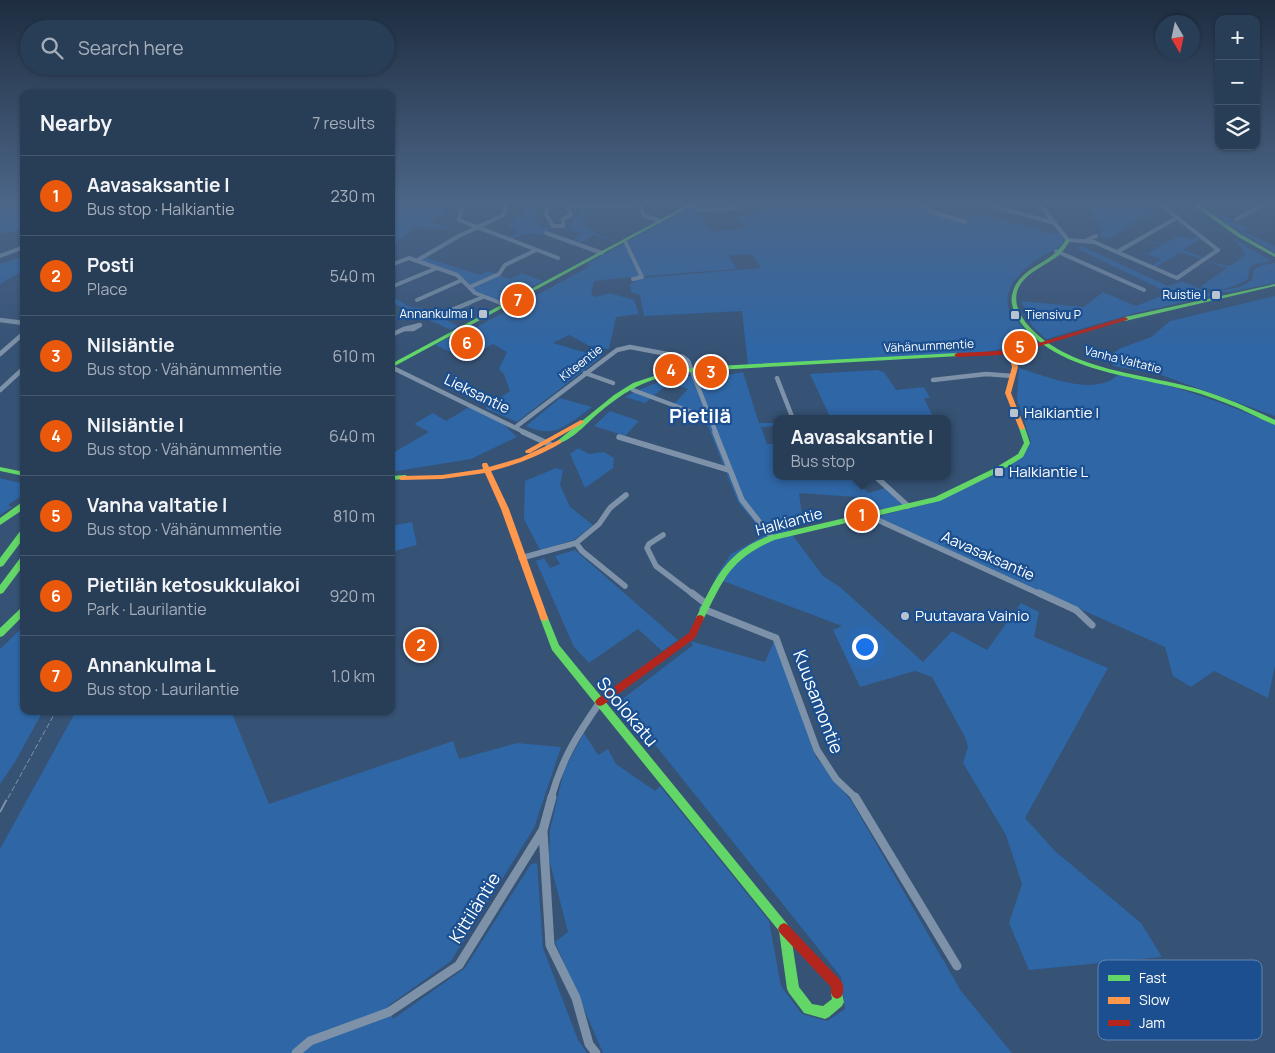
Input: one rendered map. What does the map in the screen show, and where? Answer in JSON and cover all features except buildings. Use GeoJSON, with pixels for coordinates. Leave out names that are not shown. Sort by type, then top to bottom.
{"type":"FeatureCollection","features":[{"type":"Feature","properties":{"kind":"main road"},"geometry":{"type":"LineString","coordinates":[[395,364],[607,250]]}},
{"type":"Feature","properties":{"kind":"main road","name":"Vanha Valtatie"},"geometry":{"type":"LineString","coordinates":[[1059,250],[1020,280],[1014,288],[1013,304],[1018,315],[1028,330],[1043,343],[1073,359],[1196,391],[1275,423]]}},
{"type":"Feature","properties":{"kind":"main road","name":"Vähänummentie"},"geometry":{"type":"LineString","coordinates":[[395,478],[411,478],[489,466],[520,454],[548,443],[590,418],[634,385],[662,374],[692,369],[983,355],[1011,351],[1149,312],[1275,285]]}},
{"type":"Feature","properties":{"kind":"main road","name":"Halkiantie"},"geometry":{"type":"LineString","coordinates":[[600,702],[692,635],[704,606],[736,556],[753,546],[772,538],[937,499],[997,470],[1021,455],[1027,443],[1008,393],[1015,367],[1011,351]]}},
{"type":"Feature","properties":{"kind":"main road","name":"Vähänummentie"},"geometry":{"type":"LineString","coordinates":[[401,478],[489,466]]}},
{"type":"Feature","properties":{"kind":"main road","name":"Soolokatu"},"geometry":{"type":"LineString","coordinates":[[489,466],[490,478],[496,487]]}},
{"type":"Feature","properties":{"kind":"main road","name":"Soolokatu"},"geometry":{"type":"LineString","coordinates":[[489,466],[520,558],[552,642],[577,676],[784,929],[837,985],[838,1002],[825,1013],[808,1009],[794,989],[787,959],[784,929]]}},
{"type":"Feature","properties":{"kind":"main road"},"geometry":{"type":"LineString","coordinates":[[0,469],[20,473]]}},
{"type":"Feature","properties":{"kind":"main road"},"geometry":{"type":"LineString","coordinates":[[411,478],[432,480],[478,476],[490,478]]}},
{"type":"Feature","properties":{"kind":"main road"},"geometry":{"type":"LineString","coordinates":[[0,522],[20,509]]}},
{"type":"Feature","properties":{"kind":"main road"},"geometry":{"type":"LineString","coordinates":[[0,564],[20,537]]}},
{"type":"Feature","properties":{"kind":"main road"},"geometry":{"type":"LineString","coordinates":[[0,591],[20,564]]}},
{"type":"Feature","properties":{"kind":"main road"},"geometry":{"type":"LineString","coordinates":[[0,633],[20,614]]}},
{"type":"Feature","properties":{"kind":"street"},"geometry":{"type":"LineString","coordinates":[[0,256],[16,250]]}},
{"type":"Feature","properties":{"kind":"street"},"geometry":{"type":"LineString","coordinates":[[416,260],[435,250]]}},
{"type":"Feature","properties":{"kind":"street"},"geometry":{"type":"LineString","coordinates":[[536,250],[558,258]]}},
{"type":"Feature","properties":{"kind":"street"},"geometry":{"type":"LineString","coordinates":[[470,288],[499,274],[505,265],[536,250]]}},
{"type":"Feature","properties":{"kind":"street"},"geometry":{"type":"LineString","coordinates":[[594,250],[602,253]]}},
{"type":"Feature","properties":{"kind":"street"},"geometry":{"type":"LineString","coordinates":[[630,250],[642,277],[633,279]]}},
{"type":"Feature","properties":{"kind":"street"},"geometry":{"type":"LineString","coordinates":[[1111,250],[1177,278],[1218,250]]}},
{"type":"Feature","properties":{"kind":"street"},"geometry":{"type":"LineString","coordinates":[[1056,252],[1144,290]]}},
{"type":"Feature","properties":{"kind":"street"},"geometry":{"type":"LineString","coordinates":[[395,263],[409,258],[457,275],[470,288],[483,297],[505,305]]}},
{"type":"Feature","properties":{"kind":"street"},"geometry":{"type":"LineString","coordinates":[[395,285],[437,268]]}},
{"type":"Feature","properties":{"kind":"street"},"geometry":{"type":"LineString","coordinates":[[417,300],[462,280]]}},
{"type":"Feature","properties":{"kind":"street"},"geometry":{"type":"LineString","coordinates":[[449,311],[483,297]]}},
{"type":"Feature","properties":{"kind":"street"},"geometry":{"type":"LineString","coordinates":[[0,320],[20,322]]}},
{"type":"Feature","properties":{"kind":"street"},"geometry":{"type":"LineString","coordinates":[[395,334],[404,329]]}},
{"type":"Feature","properties":{"kind":"street"},"geometry":{"type":"LineString","coordinates":[[0,354],[20,336]]}},
{"type":"Feature","properties":{"kind":"street","name":"Kiteentie"},"geometry":{"type":"LineString","coordinates":[[517,426],[611,352],[630,347],[683,357],[688,361],[692,369]]}},
{"type":"Feature","properties":{"kind":"street","name":"Lieksantie"},"geometry":{"type":"LineString","coordinates":[[395,367],[517,426],[548,443]]}},
{"type":"Feature","properties":{"kind":"street"},"geometry":{"type":"LineString","coordinates":[[692,369],[742,500],[772,538]]}},
{"type":"Feature","properties":{"kind":"street"},"geometry":{"type":"LineString","coordinates":[[0,390],[20,372]]}},
{"type":"Feature","properties":{"kind":"street"},"geometry":{"type":"LineString","coordinates":[[585,373],[613,384]]}},
{"type":"Feature","properties":{"kind":"street"},"geometry":{"type":"LineString","coordinates":[[933,380],[986,374],[1013,376]]}},
{"type":"Feature","properties":{"kind":"street"},"geometry":{"type":"LineString","coordinates":[[776,378],[791,415]]}},
{"type":"Feature","properties":{"kind":"street"},"geometry":{"type":"LineString","coordinates":[[633,390],[697,414],[708,415]]}},
{"type":"Feature","properties":{"kind":"street"},"geometry":{"type":"LineString","coordinates":[[619,437],[729,470]]}},
{"type":"Feature","properties":{"kind":"street"},"geometry":{"type":"LineString","coordinates":[[879,480],[908,506]]}},
{"type":"Feature","properties":{"kind":"street"},"geometry":{"type":"LineString","coordinates":[[520,558],[576,543],[599,524],[610,508],[626,495]]}},
{"type":"Feature","properties":{"kind":"street","name":"Aavasaksantie"},"geometry":{"type":"LineString","coordinates":[[869,516],[1076,610],[1092,626]]}},
{"type":"Feature","properties":{"kind":"street","name":"Kuusamontie"},"geometry":{"type":"LineString","coordinates":[[662,535],[649,544],[647,548],[656,566],[704,606],[776,638],[820,757],[836,779],[857,799],[957,966]]}},
{"type":"Feature","properties":{"kind":"street"},"geometry":{"type":"LineString","coordinates":[[576,543],[582,551],[625,586]]}},
{"type":"Feature","properties":{"kind":"street","name":"Kittiläntie"},"geometry":{"type":"LineString","coordinates":[[296,1053],[310,1041],[389,1012],[458,964],[543,830],[559,769],[573,742],[600,702]]}},
{"type":"Feature","properties":{"kind":"street"},"geometry":{"type":"LineString","coordinates":[[543,830],[543,858],[548,893],[550,945],[576,998],[589,1044],[596,1053]]}},
{"type":"Feature","properties":{"kind":"shaded area"},"geometry":{"type":"Polygon","coordinates":[[[612,250],[628,250],[640,276],[594,281],[591,294],[596,297],[610,293],[634,300],[639,314],[616,317],[609,349],[590,346],[569,335],[553,343],[601,357],[517,422],[485,408],[510,391],[504,374],[499,369],[507,352],[493,344],[466,359],[435,345],[467,328],[475,331],[473,329],[589,267],[588,263],[612,250]]]}},
{"type":"Feature","properties":{"kind":"shaded area"},"geometry":{"type":"Polygon","coordinates":[[[632,250],[1053,250],[1032,263],[1022,272],[1009,290],[1010,312],[1030,335],[1032,343],[981,353],[748,365],[742,311],[644,316],[640,295],[631,292],[630,285],[635,280],[643,278],[761,268],[752,254],[728,255],[737,269],[643,276],[632,250]]]}},
{"type":"Feature","properties":{"kind":"shaded area"},"geometry":{"type":"Polygon","coordinates":[[[1080,250],[1090,250],[1168,286],[1182,281],[1214,295],[1136,313],[1046,339],[1032,326],[1021,301],[1084,307],[1103,292],[1136,306],[1169,293],[1080,250]]]}},
{"type":"Feature","properties":{"kind":"shaded area"},"geometry":{"type":"Polygon","coordinates":[[[1153,250],[1183,250],[1207,259],[1180,252],[1155,268],[1152,266],[1161,259],[1147,254],[1153,250]]]}},
{"type":"Feature","properties":{"kind":"shaded area"},"geometry":{"type":"Polygon","coordinates":[[[1243,250],[1253,250],[1271,261],[1255,264],[1249,268],[1248,279],[1236,285],[1212,290],[1200,287],[1227,268],[1206,261],[1230,266],[1246,254],[1243,250]]]}},
{"type":"Feature","properties":{"kind":"shaded area"},"geometry":{"type":"Polygon","coordinates":[[[20,257],[20,272],[0,284],[0,264],[20,257]]]}},
{"type":"Feature","properties":{"kind":"shaded area"},"geometry":{"type":"Polygon","coordinates":[[[423,257],[480,275],[488,271],[496,274],[471,286],[458,274],[418,260],[423,257]]]}},
{"type":"Feature","properties":{"kind":"shaded area"},"geometry":{"type":"Polygon","coordinates":[[[1275,263],[1275,283],[1229,292],[1211,292],[1240,287],[1252,280],[1254,270],[1259,266],[1275,263]]]}},
{"type":"Feature","properties":{"kind":"shaded area"},"geometry":{"type":"Polygon","coordinates":[[[522,273],[543,281],[501,303],[476,292],[472,288],[498,275],[510,279],[522,273]]]}},
{"type":"Feature","properties":{"kind":"shaded area"},"geometry":{"type":"Polygon","coordinates":[[[1275,296],[1275,416],[1161,375],[1114,366],[1105,358],[1121,348],[1151,337],[1170,321],[1275,296]]]}},
{"type":"Feature","properties":{"kind":"shaded area"},"geometry":{"type":"Polygon","coordinates":[[[395,298],[410,307],[425,309],[458,326],[451,330],[395,304],[395,298]]]}},
{"type":"Feature","properties":{"kind":"shaded area"},"geometry":{"type":"Polygon","coordinates":[[[1019,368],[1056,380],[1084,385],[1109,381],[1119,374],[1140,378],[1198,395],[1275,425],[1275,666],[1268,698],[1214,671],[1191,687],[1173,676],[1165,647],[875,517],[934,502],[1001,472],[1023,456],[1031,442],[1017,399],[1019,368]]]}},
{"type":"Feature","properties":{"kind":"shaded area"},"geometry":{"type":"Polygon","coordinates":[[[877,370],[884,372],[896,390],[924,387],[930,398],[924,398],[932,415],[829,415],[810,374],[877,370]]]}},
{"type":"Feature","properties":{"kind":"shaded area"},"geometry":{"type":"Polygon","coordinates":[[[743,372],[759,423],[773,423],[773,426],[761,427],[767,444],[773,444],[773,480],[852,480],[869,493],[885,488],[904,504],[871,514],[855,497],[799,493],[803,521],[785,525],[823,576],[840,587],[923,662],[952,631],[987,650],[1021,603],[1039,612],[1034,637],[1108,668],[1025,818],[1055,851],[1141,923],[1162,957],[1131,960],[1098,960],[1098,963],[1029,970],[1009,923],[1022,884],[1006,835],[963,763],[968,747],[965,737],[932,677],[915,671],[860,687],[833,630],[842,626],[715,578],[731,554],[765,535],[738,502],[704,416],[674,404],[688,389],[669,383],[645,403],[625,397],[649,386],[674,378],[743,372]]]}},
{"type":"Feature","properties":{"kind":"shaded area"},"geometry":{"type":"Polygon","coordinates":[[[560,398],[592,407],[568,424],[553,431],[536,430],[526,426],[560,398]]]}},
{"type":"Feature","properties":{"kind":"shaded area"},"geometry":{"type":"Polygon","coordinates":[[[469,407],[502,423],[517,437],[471,459],[395,471],[395,452],[429,432],[414,424],[433,413],[446,421],[469,407]]]}},
{"type":"Feature","properties":{"kind":"shaded area"},"geometry":{"type":"Polygon","coordinates":[[[610,411],[639,421],[625,436],[594,426],[610,411]]]}},
{"type":"Feature","properties":{"kind":"shaded area"},"geometry":{"type":"Polygon","coordinates":[[[578,448],[589,454],[604,452],[614,458],[613,468],[585,488],[570,454],[578,448]]]}},
{"type":"Feature","properties":{"kind":"shaded area"},"geometry":{"type":"Polygon","coordinates":[[[556,468],[563,470],[560,485],[570,507],[593,525],[574,540],[540,550],[524,519],[525,481],[556,468]]]}},
{"type":"Feature","properties":{"kind":"shaded area"},"geometry":{"type":"Polygon","coordinates":[[[0,478],[20,483],[20,497],[8,505],[12,507],[0,515],[0,478]]]}},
{"type":"Feature","properties":{"kind":"shaded area"},"geometry":{"type":"Polygon","coordinates":[[[412,522],[417,545],[395,551],[395,525],[412,522]]]}},
{"type":"Feature","properties":{"kind":"shaded area"},"geometry":{"type":"Polygon","coordinates":[[[575,550],[678,640],[662,651],[638,629],[589,663],[574,647],[536,561],[544,558],[550,568],[560,564],[555,556],[575,550]]]}},
{"type":"Feature","properties":{"kind":"shaded area"},"geometry":{"type":"Polygon","coordinates":[[[20,630],[20,715],[41,715],[15,762],[0,784],[0,649],[20,630]]]}},
{"type":"Feature","properties":{"kind":"shaded area"},"geometry":{"type":"Polygon","coordinates":[[[690,641],[765,662],[774,641],[816,757],[852,802],[961,991],[1012,1053],[603,1053],[555,942],[568,932],[549,859],[550,830],[564,770],[584,733],[598,755],[608,749],[616,764],[655,791],[660,786],[769,921],[781,986],[802,1014],[827,1021],[845,1009],[841,977],[620,701],[693,645],[690,641]]]}},
{"type":"Feature","properties":{"kind":"shaded area"},"geometry":{"type":"Polygon","coordinates":[[[74,715],[233,715],[269,804],[453,741],[459,759],[517,743],[561,747],[534,828],[451,961],[388,1006],[393,1019],[465,968],[531,864],[537,863],[543,948],[578,1040],[587,1053],[0,1053],[0,849],[74,715]]]}},
{"type":"Feature","properties":{"kind":"railway"},"geometry":{"type":"LineString","coordinates":[[8,798],[54,715]]}},
{"type":"Feature","properties":{"kind":"railway"},"geometry":{"type":"LineString","coordinates":[[0,812],[8,797]]}},
{"type":"Feature","properties":{"kind":"traffic: fast"},"geometry":{"type":"LineString","coordinates":[[395,364],[607,250]]}},
{"type":"Feature","properties":{"kind":"traffic: fast"},"geometry":{"type":"LineString","coordinates":[[1061,250],[1025,276],[1019,283],[1014,297],[1015,307],[1022,321],[1046,344],[1065,355],[1085,363],[1204,393],[1275,423]]}},
{"type":"Feature","properties":{"kind":"traffic: fast"},"geometry":{"type":"LineString","coordinates":[[1265,250],[1275,256]]}},
{"type":"Feature","properties":{"kind":"traffic: fast"},"geometry":{"type":"LineString","coordinates":[[1125,319],[1275,285]]}},
{"type":"Feature","properties":{"kind":"traffic: fast"},"geometry":{"type":"LineString","coordinates":[[559,442],[625,390],[645,380],[666,374],[699,369],[957,355]]}},
{"type":"Feature","properties":{"kind":"traffic: fast"},"geometry":{"type":"LineString","coordinates":[[700,618],[720,579],[735,560],[745,552],[772,538],[937,499],[997,470],[1021,455],[1027,443],[1022,428]]}},
{"type":"Feature","properties":{"kind":"traffic: fast"},"geometry":{"type":"LineString","coordinates":[[0,469],[20,473]]}},
{"type":"Feature","properties":{"kind":"traffic: fast"},"geometry":{"type":"LineString","coordinates":[[395,478],[404,477]]}},
{"type":"Feature","properties":{"kind":"traffic: fast"},"geometry":{"type":"LineString","coordinates":[[0,522],[20,508]]}},
{"type":"Feature","properties":{"kind":"traffic: fast"},"geometry":{"type":"LineString","coordinates":[[0,564],[20,537]]}},
{"type":"Feature","properties":{"kind":"traffic: fast"},"geometry":{"type":"LineString","coordinates":[[0,591],[20,564]]}},
{"type":"Feature","properties":{"kind":"traffic: fast"},"geometry":{"type":"LineString","coordinates":[[0,633],[20,614]]}},
{"type":"Feature","properties":{"kind":"traffic: fast"},"geometry":{"type":"LineString","coordinates":[[544,618],[555,647],[784,929],[793,989],[808,1009],[825,1013],[838,1002],[837,993]]}},
{"type":"Feature","properties":{"kind":"traffic: slow"},"geometry":{"type":"LineString","coordinates":[[1011,351],[1015,367],[1008,393],[1022,428]]}},
{"type":"Feature","properties":{"kind":"traffic: slow"},"geometry":{"type":"LineString","coordinates":[[528,451],[581,422]]}},
{"type":"Feature","properties":{"kind":"traffic: slow"},"geometry":{"type":"LineString","coordinates":[[401,478],[442,477],[483,471],[522,460],[559,442]]}},
{"type":"Feature","properties":{"kind":"traffic: slow"},"geometry":{"type":"LineString","coordinates":[[485,465],[505,509],[544,618]]}},
{"type":"Feature","properties":{"kind":"traffic: jam"},"geometry":{"type":"LineString","coordinates":[[957,355],[1000,353],[1033,346],[1125,319]]}},
{"type":"Feature","properties":{"kind":"traffic: jam"},"geometry":{"type":"LineString","coordinates":[[600,702],[692,635],[700,618]]}},
{"type":"Feature","properties":{"kind":"traffic: jam"},"geometry":{"type":"LineString","coordinates":[[784,929],[837,985],[837,993]]}},
{"type":"Feature","properties":{"kind":"place","name":"Ruistie I"},"geometry":{"type":"Point","coordinates":[1216,295]}},
{"type":"Feature","properties":{"kind":"place","name":"Annankulma L"},"geometry":{"type":"Point","coordinates":[518,300]}},
{"type":"Feature","properties":{"kind":"place","name":"Annankulma I"},"geometry":{"type":"Point","coordinates":[483,314]}},
{"type":"Feature","properties":{"kind":"place","name":"Tiensivu P"},"geometry":{"type":"Point","coordinates":[1015,315]}},
{"type":"Feature","properties":{"kind":"place","name":"Pietilän ketosukkulakoi"},"geometry":{"type":"Point","coordinates":[467,343]}},
{"type":"Feature","properties":{"kind":"place","name":"Vanha valtatie I"},"geometry":{"type":"Point","coordinates":[1020,347]}},
{"type":"Feature","properties":{"kind":"place","name":"Nilsiäntie I"},"geometry":{"type":"Point","coordinates":[671,370]}},
{"type":"Feature","properties":{"kind":"place","name":"Nilsiäntie"},"geometry":{"type":"Point","coordinates":[711,372]}},
{"type":"Feature","properties":{"kind":"place","name":"Halkiantie I"},"geometry":{"type":"Point","coordinates":[1014,413]}},
{"type":"Feature","properties":{"kind":"place","name":"Halkiantie L"},"geometry":{"type":"Point","coordinates":[999,472]}},
{"type":"Feature","properties":{"kind":"place","name":"Aavasaksantie I"},"geometry":{"type":"Point","coordinates":[862,515]}},
{"type":"Feature","properties":{"kind":"place","name":"Puutavara Vainio"},"geometry":{"type":"Point","coordinates":[905,616]}},
{"type":"Feature","properties":{"kind":"place","name":"Posti"},"geometry":{"type":"Point","coordinates":[421,645]}},
{"type":"Feature","properties":{"kind":"district","name":"Pietilä"},"geometry":{"type":"Point","coordinates":[700,416]}}]}
